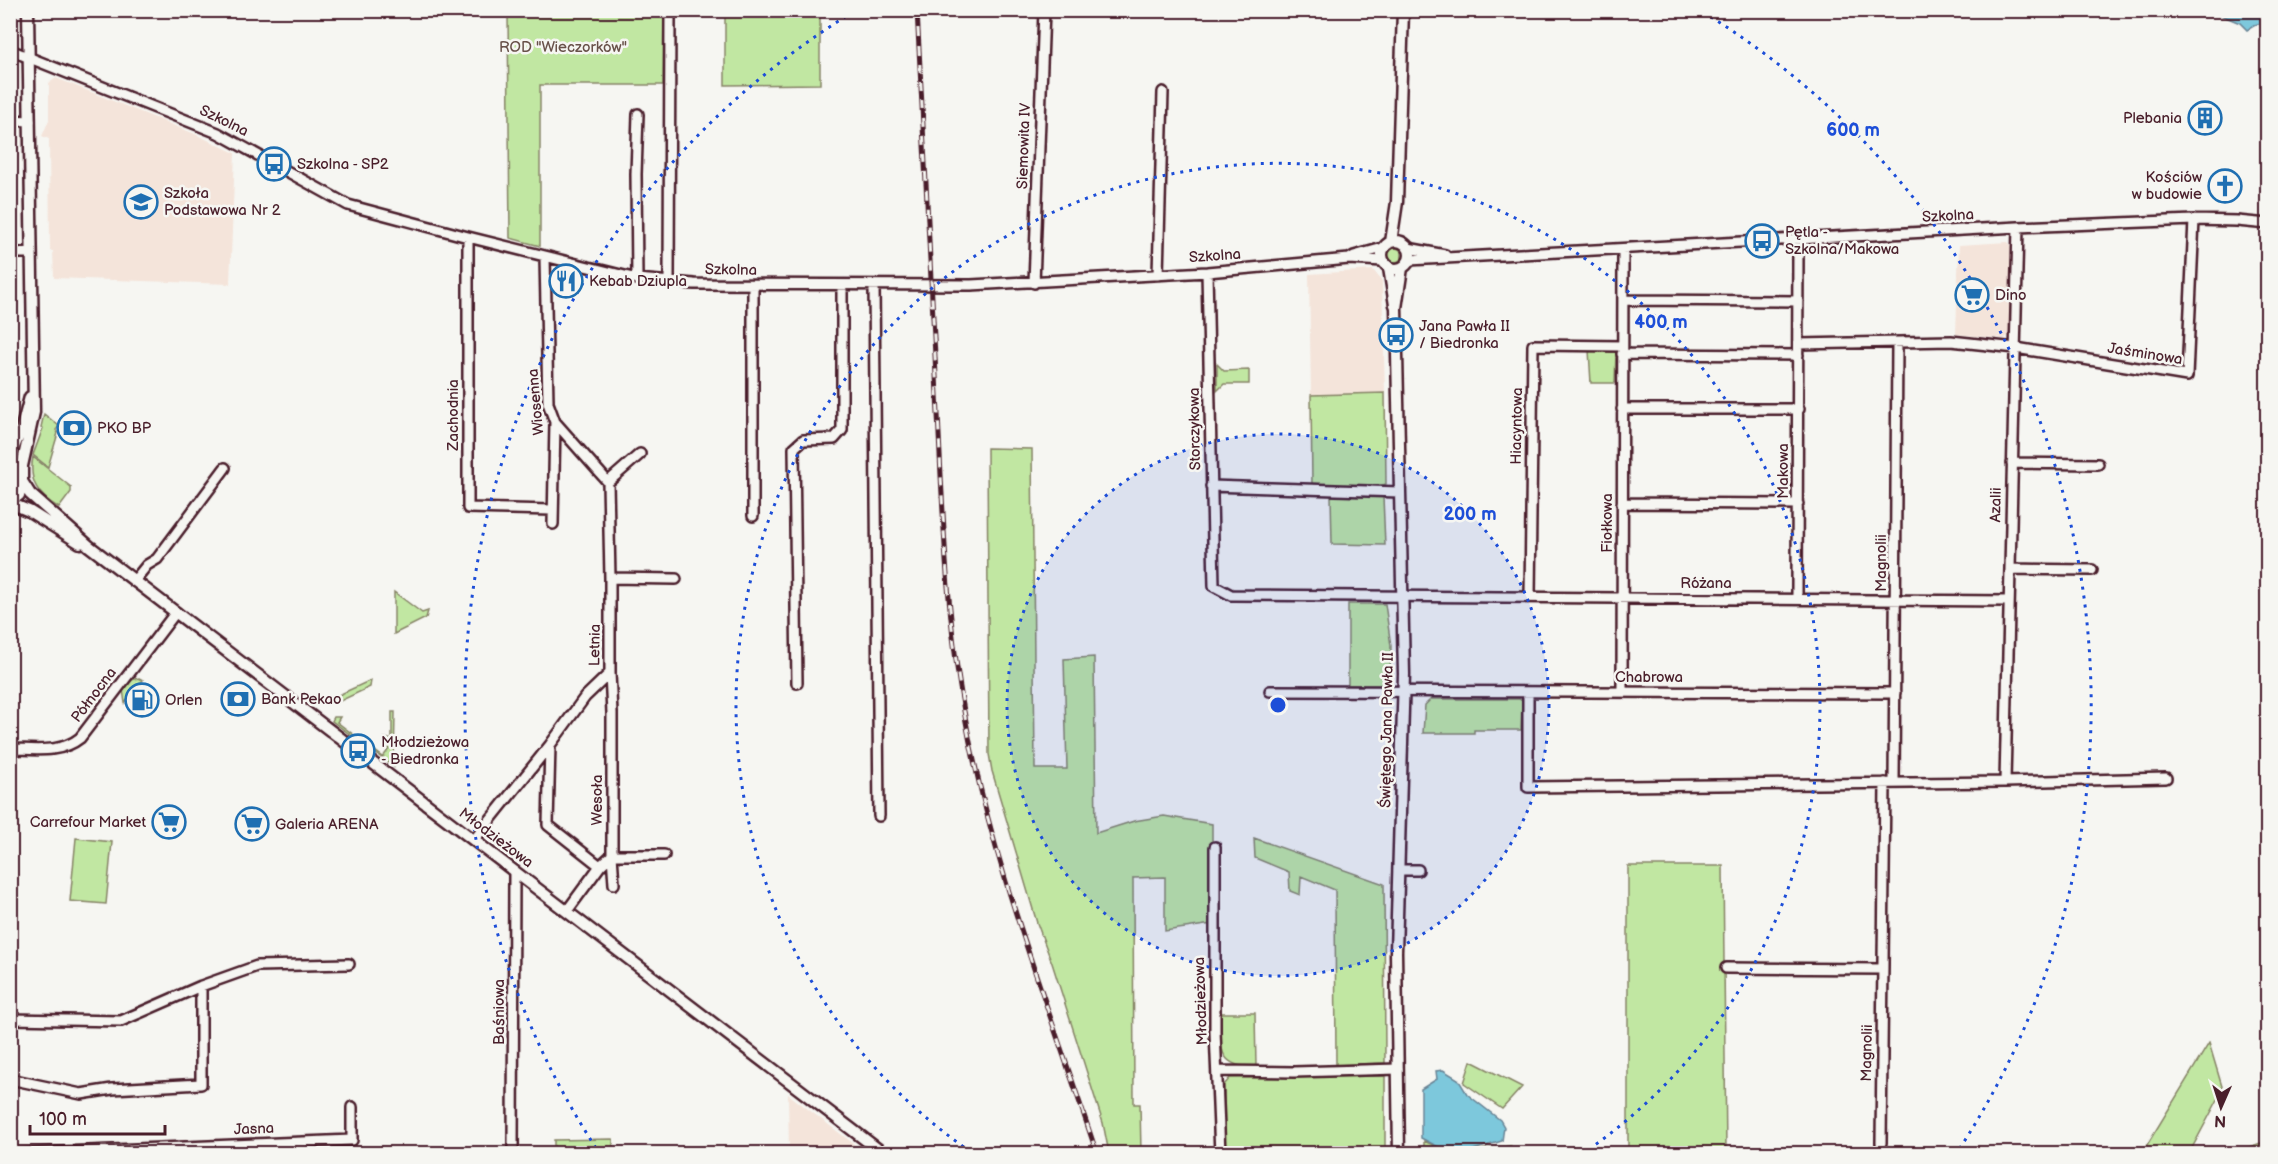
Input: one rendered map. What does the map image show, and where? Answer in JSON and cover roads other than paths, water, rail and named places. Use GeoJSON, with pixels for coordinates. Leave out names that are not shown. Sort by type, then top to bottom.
{"type":"FeatureCollection","features":[{"type":"Feature","properties":{"kind":"street"},"geometry":{"type":"LineString","coordinates":[[10,502],[19,495],[23,479],[22,466],[34,412],[28,10]]}},
{"type":"Feature","properties":{"kind":"street"},"geometry":{"type":"LineString","coordinates":[[669,283],[670,10]]}},
{"type":"Feature","properties":{"kind":"street","name":"Siemowita IV"},"geometry":{"type":"LineString","coordinates":[[1034,283],[1044,10]]}},
{"type":"Feature","properties":{"kind":"street"},"geometry":{"type":"LineString","coordinates":[[1397,202],[1406,246],[1387,245],[1397,202],[1403,10]]}},
{"type":"Feature","properties":{"kind":"street","name":"Szkolna"},"geometry":{"type":"LineString","coordinates":[[10,50],[218,133],[348,205],[637,279],[669,283],[842,286],[1034,283],[1207,272],[1349,259],[1386,264]]}},
{"type":"Feature","properties":{"kind":"street"},"geometry":{"type":"LineString","coordinates":[[1158,275],[1162,92]]}},
{"type":"Feature","properties":{"kind":"street"},"geometry":{"type":"LineString","coordinates":[[637,279],[638,114]]}},
{"type":"Feature","properties":{"kind":"street"},"geometry":{"type":"LineString","coordinates":[[10,120],[30,121]]}},
{"type":"Feature","properties":{"kind":"street","name":"Szkolna"},"geometry":{"type":"LineString","coordinates":[[1405,264],[1450,256],[1623,249],[2018,227],[2194,220],[2268,224]]}},
{"type":"Feature","properties":{"kind":"street","name":"Jaśminowa"},"geometry":{"type":"LineString","coordinates":[[2016,348],[2187,376],[2194,220]]}},
{"type":"Feature","properties":{"kind":"street","name":"Azalii"},"geometry":{"type":"LineString","coordinates":[[2005,783],[2018,227]]}},
{"type":"Feature","properties":{"kind":"street","name":"Zachodnia"},"geometry":{"type":"LineString","coordinates":[[468,237],[468,508],[552,510]]}},
{"type":"Feature","properties":{"kind":"street","name":"Makowa"},"geometry":{"type":"LineString","coordinates":[[1797,599],[1798,239]]}},
{"type":"Feature","properties":{"kind":"street","name":"Szkolna"},"geometry":{"type":"LineString","coordinates":[[1349,259],[1387,245]]}},
{"type":"Feature","properties":{"kind":"street","name":"Świętego Jana Pawła II"},"geometry":{"type":"LineString","coordinates":[[1387,245],[1386,264],[1396,308],[1403,597],[1404,691],[1396,952],[1399,1154]]}},
{"type":"Feature","properties":{"kind":"street","name":"Szkolna"},"geometry":{"type":"LineString","coordinates":[[1406,246],[1450,256]]}},
{"type":"Feature","properties":{"kind":"street","name":"Świętego Jana Pawła II"},"geometry":{"type":"LineString","coordinates":[[1396,308],[1405,264],[1406,246]]}},
{"type":"Feature","properties":{"kind":"street","name":"Fiołkowa"},"geometry":{"type":"LineString","coordinates":[[1622,692],[1623,249]]}},
{"type":"Feature","properties":{"kind":"street"},"geometry":{"type":"LineString","coordinates":[[10,253],[31,253]]}},
{"type":"Feature","properties":{"kind":"street","name":"Wiosenna"},"geometry":{"type":"LineString","coordinates":[[545,256],[548,403],[555,422],[553,524]]}},
{"type":"Feature","properties":{"kind":"street"},"geometry":{"type":"LineString","coordinates":[[1386,264],[1405,264]]}},
{"type":"Feature","properties":{"kind":"street","name":"Storczykowa"},"geometry":{"type":"LineString","coordinates":[[1207,272],[1214,586]]}},
{"type":"Feature","properties":{"kind":"street"},"geometry":{"type":"LineString","coordinates":[[753,285],[753,516]]}},
{"type":"Feature","properties":{"kind":"street"},"geometry":{"type":"LineString","coordinates":[[797,683],[794,448],[803,440],[834,439],[842,430],[842,286]]}},
{"type":"Feature","properties":{"kind":"street"},"geometry":{"type":"LineString","coordinates":[[874,286],[879,816]]}},
{"type":"Feature","properties":{"kind":"street"},"geometry":{"type":"LineString","coordinates":[[1623,300],[1798,301]]}},
{"type":"Feature","properties":{"kind":"street"},"geometry":{"type":"LineString","coordinates":[[1798,344],[1951,341],[2016,348]]}},
{"type":"Feature","properties":{"kind":"street","name":"Magnolii"},"geometry":{"type":"LineString","coordinates":[[1881,1143],[1883,969],[1895,693],[1897,343]]}},
{"type":"Feature","properties":{"kind":"street","name":"Hiacyntowa"},"geometry":{"type":"LineString","coordinates":[[1530,597],[1533,345],[1622,350]]}},
{"type":"Feature","properties":{"kind":"street"},"geometry":{"type":"LineString","coordinates":[[1622,350],[1798,355]]}},
{"type":"Feature","properties":{"kind":"street"},"geometry":{"type":"LineString","coordinates":[[10,456],[21,431],[32,391]]}},
{"type":"Feature","properties":{"kind":"street"},"geometry":{"type":"LineString","coordinates":[[1622,409],[1799,409]]}},
{"type":"Feature","properties":{"kind":"street"},"geometry":{"type":"LineString","coordinates":[[555,422],[608,482],[640,454]]}},
{"type":"Feature","properties":{"kind":"street"},"geometry":{"type":"LineString","coordinates":[[2012,463],[2098,464]]}},
{"type":"Feature","properties":{"kind":"street","name":"Młodzieżowa"},"geometry":{"type":"LineString","coordinates":[[10,464],[19,470],[30,494],[89,546],[884,1154]]}},
{"type":"Feature","properties":{"kind":"street"},"geometry":{"type":"LineString","coordinates":[[134,581],[147,565],[157,559],[225,468]]}},
{"type":"Feature","properties":{"kind":"street","name":"Letnia"},"geometry":{"type":"LineString","coordinates":[[474,840],[585,697],[610,672],[608,482]]}},
{"type":"Feature","properties":{"kind":"street"},"geometry":{"type":"LineString","coordinates":[[1210,486],[1400,492]]}},
{"type":"Feature","properties":{"kind":"street","name":"Młodzieżowa"},"geometry":{"type":"LineString","coordinates":[[10,502],[42,519],[75,541],[89,546]]}},
{"type":"Feature","properties":{"kind":"street"},"geometry":{"type":"LineString","coordinates":[[1622,503],[1798,504]]}},
{"type":"Feature","properties":{"kind":"street"},"geometry":{"type":"LineString","coordinates":[[2010,568],[2092,570]]}},
{"type":"Feature","properties":{"kind":"street"},"geometry":{"type":"LineString","coordinates":[[610,578],[676,579]]}},
{"type":"Feature","properties":{"kind":"street","name":"Różana"},"geometry":{"type":"LineString","coordinates":[[1214,586],[1231,595],[2009,600]]}},
{"type":"Feature","properties":{"kind":"street","name":"Północna"},"geometry":{"type":"LineString","coordinates":[[10,749],[56,749],[73,744],[80,738],[176,612]]}},
{"type":"Feature","properties":{"kind":"street","name":"Wesoła"},"geometry":{"type":"LineString","coordinates":[[610,672],[614,884]]}},
{"type":"Feature","properties":{"kind":"street","name":"Chabrowa"},"geometry":{"type":"LineString","coordinates":[[1270,690],[1895,693]]}},
{"type":"Feature","properties":{"kind":"street"},"geometry":{"type":"LineString","coordinates":[[1528,692],[1528,787],[2005,783],[2166,778]]}},
{"type":"Feature","properties":{"kind":"street"},"geometry":{"type":"LineString","coordinates":[[550,745],[548,825],[600,866]]}},
{"type":"Feature","properties":{"kind":"street","name":"Młodzieżowa"},"geometry":{"type":"LineString","coordinates":[[1215,847],[1215,1031],[1220,1154]]}},
{"type":"Feature","properties":{"kind":"street"},"geometry":{"type":"LineString","coordinates":[[567,911],[600,866],[612,855],[664,855]]}},
{"type":"Feature","properties":{"kind":"street"},"geometry":{"type":"LineString","coordinates":[[1399,870],[1418,870]]}},
{"type":"Feature","properties":{"kind":"street","name":"Baśniowa"},"geometry":{"type":"LineString","coordinates":[[513,1154],[514,871]]}},
{"type":"Feature","properties":{"kind":"street"},"geometry":{"type":"LineString","coordinates":[[10,1019],[121,1021],[201,986],[257,966],[349,964]]}},
{"type":"Feature","properties":{"kind":"street"},"geometry":{"type":"LineString","coordinates":[[1726,968],[1883,969]]}},
{"type":"Feature","properties":{"kind":"street"},"geometry":{"type":"LineString","coordinates":[[10,1079],[81,1094],[112,1089],[201,1084],[201,986]]}},
{"type":"Feature","properties":{"kind":"street"},"geometry":{"type":"LineString","coordinates":[[1218,1071],[1294,1072],[1398,1068]]}},
{"type":"Feature","properties":{"kind":"street","name":"Jasna"},"geometry":{"type":"LineString","coordinates":[[15,1154],[352,1140],[352,1107]]}},
{"type":"Feature","properties":{"kind":"water"},"geometry":{"type":"Polygon","coordinates":[[[2211,11],[2267,11],[2267,23],[2257,24],[2247,30],[2240,23],[2211,11]]]}},
{"type":"Feature","properties":{"kind":"water"},"geometry":{"type":"Polygon","coordinates":[[[1443,1070],[1458,1079],[1467,1094],[1500,1120],[1504,1127],[1502,1141],[1470,1151],[1448,1152],[1421,1138],[1421,1089],[1437,1079],[1436,1071],[1443,1070]]]}},
{"type":"Feature","properties":{"kind":"railway"},"geometry":{"type":"LineString","coordinates":[[917,10],[944,526],[949,600],[958,674],[975,768],[989,824],[1023,935],[1097,1154]]}},
{"type":"Feature","properties":{"kind":"place","name":"Plebania"},"geometry":{"type":"Point","coordinates":[2205,118]}},
{"type":"Feature","properties":{"kind":"place","name":"Szkolna - SP2"},"geometry":{"type":"Point","coordinates":[274,164]}},
{"type":"Feature","properties":{"kind":"place","name":"Kościów w budowie"},"geometry":{"type":"Point","coordinates":[2225,186]}},
{"type":"Feature","properties":{"kind":"place","name":"Szkoła Podstawowa Nr 2"},"geometry":{"type":"Point","coordinates":[141,202]}},
{"type":"Feature","properties":{"kind":"place","name":"Pętla - Szkolna/Makowa"},"geometry":{"type":"Point","coordinates":[1762,241]}},
{"type":"Feature","properties":{"kind":"place","name":"Kebab Dziupla"},"geometry":{"type":"Point","coordinates":[566,281]}},
{"type":"Feature","properties":{"kind":"place","name":"Dino"},"geometry":{"type":"Point","coordinates":[1972,295]}},
{"type":"Feature","properties":{"kind":"place","name":"Jana Pawła II / Biedronka"},"geometry":{"type":"Point","coordinates":[1396,335]}},
{"type":"Feature","properties":{"kind":"place","name":"PKO BP"},"geometry":{"type":"Point","coordinates":[74,428]}},
{"type":"Feature","properties":{"kind":"place","name":"Bank Pekao"},"geometry":{"type":"Point","coordinates":[238,699]}},
{"type":"Feature","properties":{"kind":"place","name":"Orlen"},"geometry":{"type":"Point","coordinates":[142,700]}},
{"type":"Feature","properties":{"kind":"place","name":"Młodzieżowa - Biedronka"},"geometry":{"type":"Point","coordinates":[358,751]}},
{"type":"Feature","properties":{"kind":"place","name":"Carrefour Market"},"geometry":{"type":"Point","coordinates":[169,822]}},
{"type":"Feature","properties":{"kind":"place","name":"Galeria ARENA"},"geometry":{"type":"Point","coordinates":[252,824]}},
{"type":"Feature","properties":{"kind":"park label","name":"ROD \"Wieczorków\""},"geometry":{"type":"Point","coordinates":[563,47]}}]}
